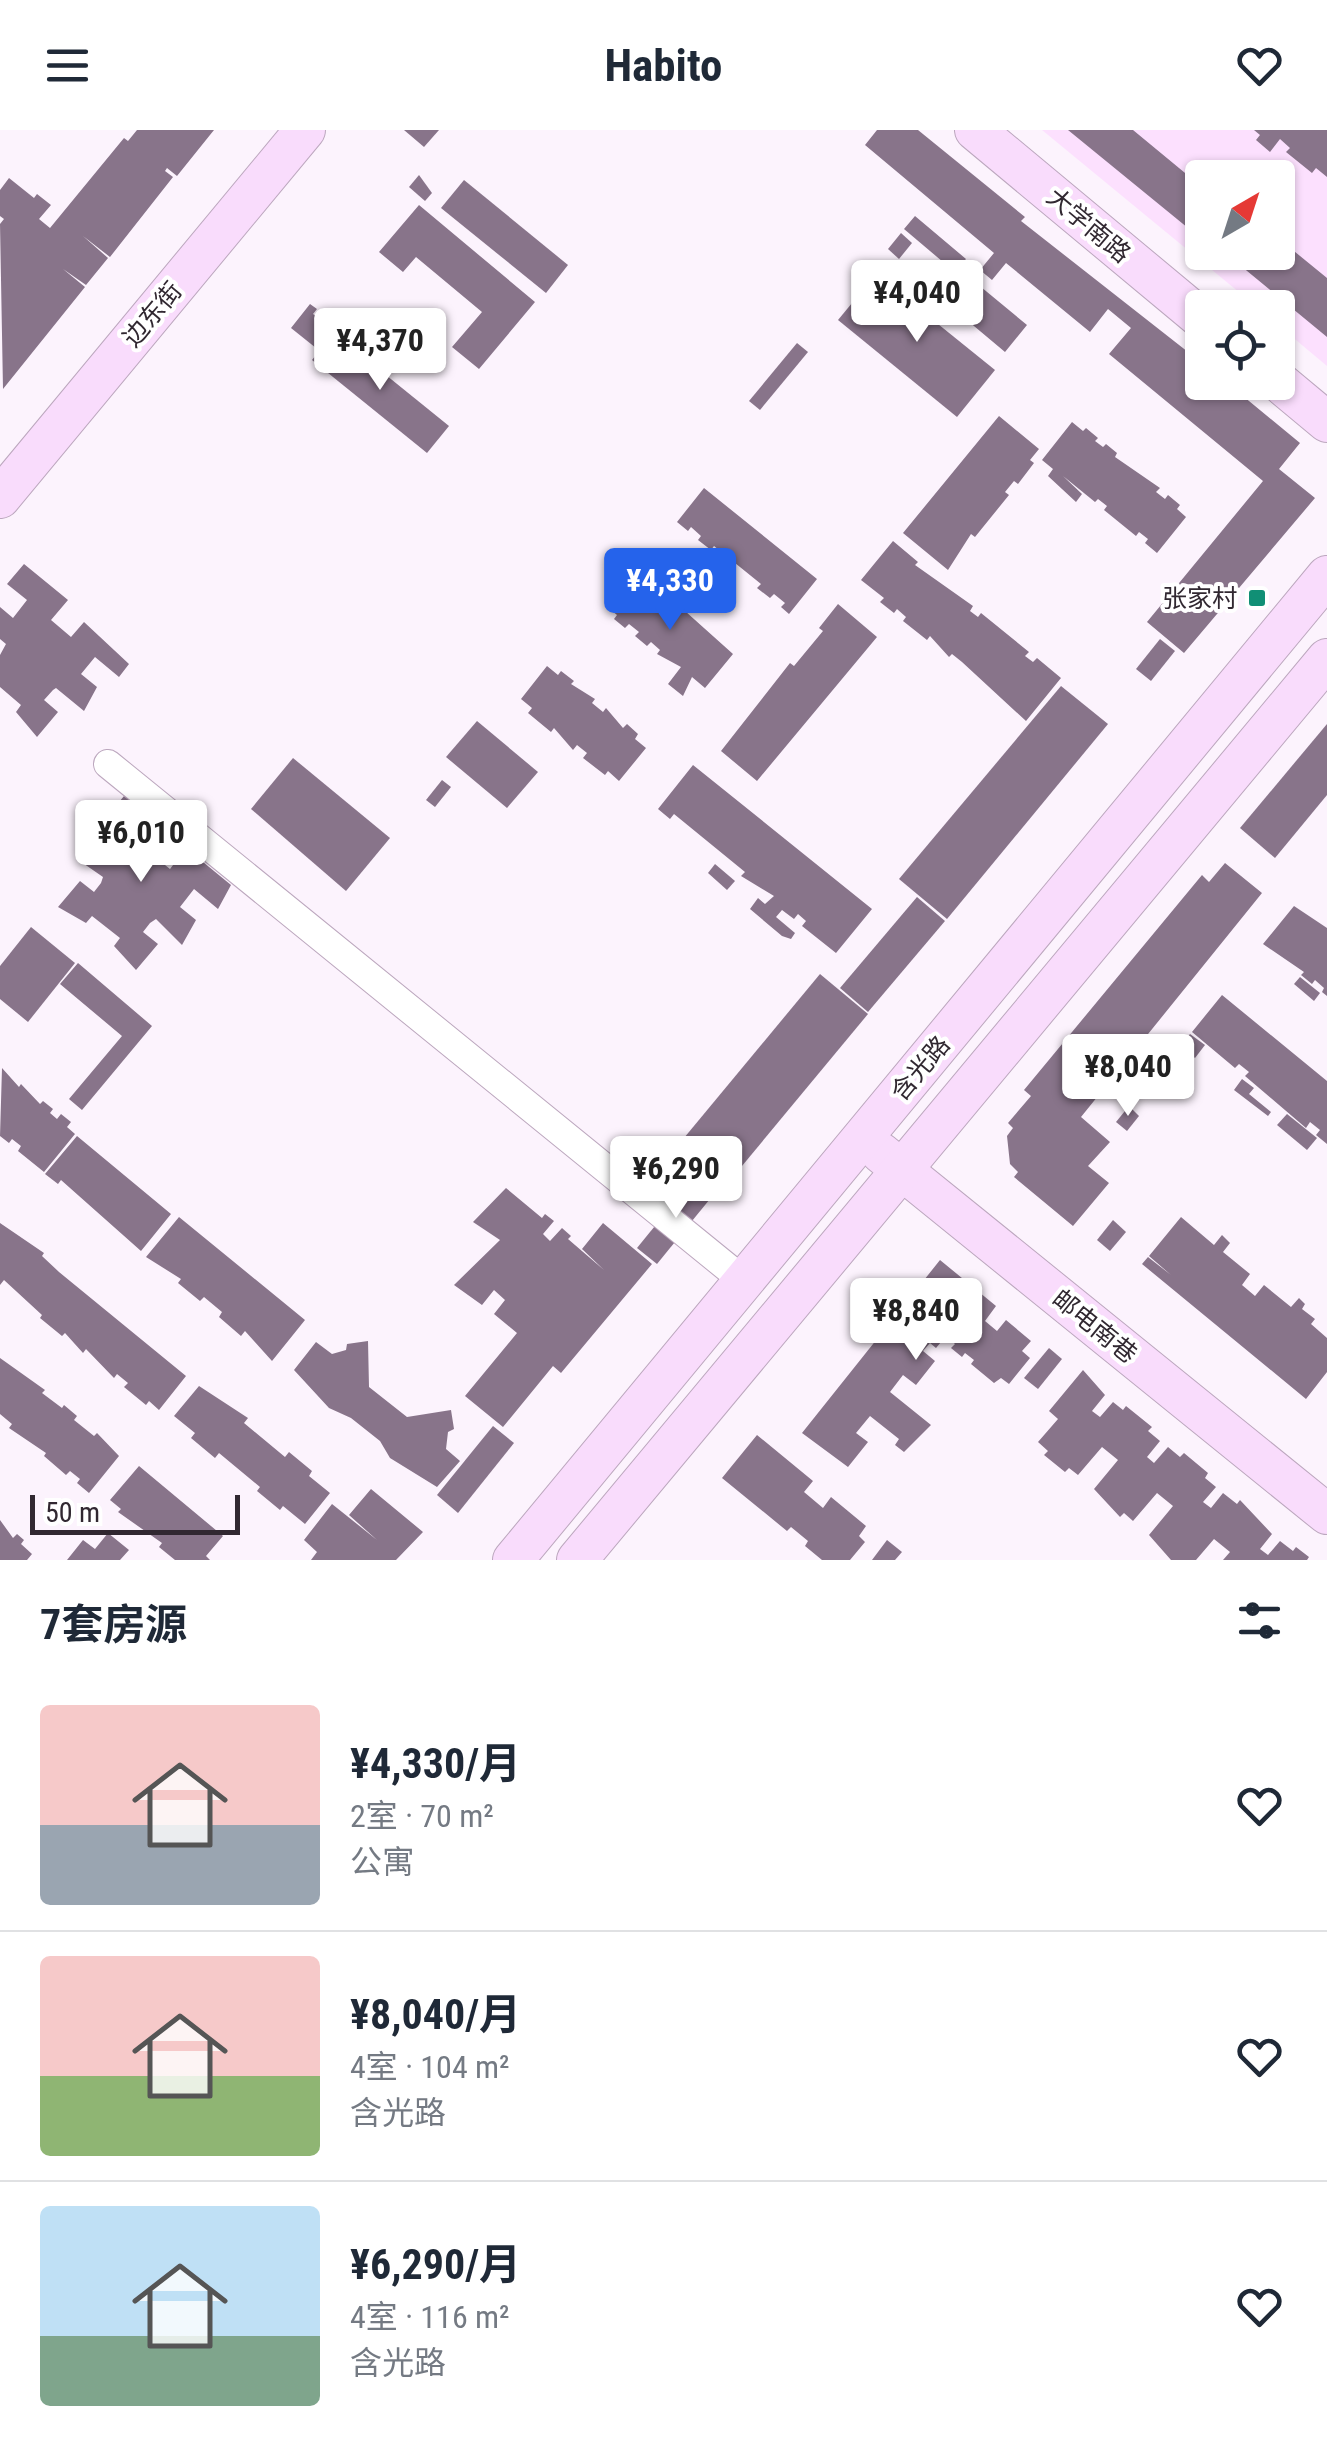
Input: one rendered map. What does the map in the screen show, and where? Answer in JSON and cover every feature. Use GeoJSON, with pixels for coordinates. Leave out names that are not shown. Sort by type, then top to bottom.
{"type":"FeatureCollection","features":[{"type":"Feature","properties":{"kind":"main road","name":"边东街"},"geometry":{"type":"LineString","coordinates":[[0,498],[304,130]]}},
{"type":"Feature","properties":{"kind":"main road","name":"大学南路"},"geometry":{"type":"LineString","coordinates":[[975,130],[1185,305]]}},
{"type":"Feature","properties":{"kind":"main road"},"geometry":{"type":"LineString","coordinates":[[1295,395],[1327,422]]}},
{"type":"Feature","properties":{"kind":"main road","name":"含光路"},"geometry":{"type":"LineString","coordinates":[[513,1560],[1327,576]]}},
{"type":"Feature","properties":{"kind":"main road","name":"含光路"},"geometry":{"type":"LineString","coordinates":[[576,1560],[1327,659]]}},
{"type":"Feature","properties":{"kind":"main road","name":"邮电南巷"},"geometry":{"type":"LineString","coordinates":[[862,1138],[1327,1514]]}},
{"type":"Feature","properties":{"kind":"street"},"geometry":{"type":"LineString","coordinates":[[108,764],[744,1281]]}},
{"type":"Feature","properties":{"kind":"shaded area"},"geometry":{"type":"Polygon","coordinates":[[[1042,130],[1327,130],[1327,366],[1295,339],[1295,290],[1236,290],[1212,270],[1295,270],[1295,160],[1185,160],[1185,248],[1042,130]]]}},
{"type":"Feature","properties":{"kind":"building"},"geometry":{"type":"Polygon","coordinates":[[[137,130],[214,130],[177,176],[167,168],[165,171],[173,177],[110,257],[83,236],[108,258],[86,285],[63,269],[85,287],[3,389],[0,224],[4,219],[0,216],[0,190],[9,178],[34,198],[37,194],[51,205],[39,219],[50,228],[124,138],[128,141],[137,130]]]}},
{"type":"Feature","properties":{"kind":"building"},"geometry":{"type":"Polygon","coordinates":[[[404,130],[439,130],[424,147],[404,130]]]}},
{"type":"Feature","properties":{"kind":"building"},"geometry":{"type":"Polygon","coordinates":[[[877,130],[918,130],[1025,217],[1021,221],[1185,350],[1185,400],[1248,400],[1300,443],[1279,469],[1315,498],[1184,653],[1147,622],[1263,481],[1109,354],[1131,328],[1108,309],[1090,332],[1006,263],[992,280],[980,270],[994,253],[865,145],[877,130]]]}},
{"type":"Feature","properties":{"kind":"building"},"geometry":{"type":"Polygon","coordinates":[[[1068,130],[1133,130],[1185,173],[1185,226],[1068,130]]]}},
{"type":"Feature","properties":{"kind":"building"},"geometry":{"type":"Polygon","coordinates":[[[1254,130],[1327,130],[1327,177],[1316,168],[1312,173],[1286,152],[1290,148],[1280,139],[1270,152],[1256,140],[1260,135],[1254,130]]]}},
{"type":"Feature","properties":{"kind":"building"},"geometry":{"type":"Polygon","coordinates":[[[419,175],[432,193],[425,201],[409,187],[419,175]]]}},
{"type":"Feature","properties":{"kind":"building"},"geometry":{"type":"Polygon","coordinates":[[[464,180],[568,265],[546,293],[441,208],[464,180]]]}},
{"type":"Feature","properties":{"kind":"building"},"geometry":{"type":"Polygon","coordinates":[[[419,205],[535,302],[479,369],[452,347],[482,312],[416,257],[403,272],[379,252],[419,205]]]}},
{"type":"Feature","properties":{"kind":"building"},"geometry":{"type":"Polygon","coordinates":[[[915,216],[966,259],[958,268],[1027,325],[1005,352],[937,295],[956,273],[904,229],[915,216]]]}},
{"type":"Feature","properties":{"kind":"building"},"geometry":{"type":"Polygon","coordinates":[[[901,233],[912,243],[899,259],[888,249],[901,233]]]}},
{"type":"Feature","properties":{"kind":"building"},"geometry":{"type":"Polygon","coordinates":[[[1295,252],[1327,278],[1327,337],[1295,311],[1295,290],[1270,290],[1246,270],[1295,270],[1295,252]]]}},
{"type":"Feature","properties":{"kind":"building"},"geometry":{"type":"Polygon","coordinates":[[[876,274],[995,370],[957,417],[838,320],[876,274]]]}},
{"type":"Feature","properties":{"kind":"building"},"geometry":{"type":"Polygon","coordinates":[[[310,304],[317,309],[313,314],[327,324],[320,333],[325,338],[316,348],[291,328],[310,304]]]}},
{"type":"Feature","properties":{"kind":"building"},"geometry":{"type":"Polygon","coordinates":[[[334,333],[449,426],[427,453],[312,360],[334,333]]]}},
{"type":"Feature","properties":{"kind":"building"},"geometry":{"type":"Polygon","coordinates":[[[797,343],[808,352],[760,410],[749,401],[797,343]]]}},
{"type":"Feature","properties":{"kind":"building"},"geometry":{"type":"Polygon","coordinates":[[[999,416],[1039,449],[1030,460],[1034,463],[1018,484],[1014,481],[1005,492],[1009,495],[975,537],[971,534],[948,570],[903,533],[999,416]]]}},
{"type":"Feature","properties":{"kind":"building"},"geometry":{"type":"Polygon","coordinates":[[[1072,422],[1083,431],[1086,428],[1098,438],[1095,441],[1103,447],[1106,444],[1117,453],[1115,457],[1160,488],[1156,492],[1165,499],[1168,495],[1180,505],[1177,509],[1186,517],[1157,553],[1145,543],[1148,539],[1139,532],[1136,536],[1104,510],[1107,506],[1098,499],[1095,502],[1063,476],[1082,494],[1076,502],[1048,476],[1053,469],[1042,460],[1072,422]]]}},
{"type":"Feature","properties":{"kind":"building"},"geometry":{"type":"Polygon","coordinates":[[[704,488],[817,579],[789,614],[781,607],[785,603],[774,594],[770,598],[757,588],[761,584],[714,546],[711,550],[698,540],[701,536],[691,527],[688,531],[677,522],[704,488]]]}},
{"type":"Feature","properties":{"kind":"building"},"geometry":{"type":"Polygon","coordinates":[[[893,541],[918,562],[915,565],[973,606],[970,611],[978,617],[981,613],[1029,652],[1025,656],[1033,662],[1037,658],[1061,678],[1026,721],[962,662],[952,654],[949,657],[930,636],[927,640],[903,621],[906,617],[897,609],[894,613],[880,602],[884,598],[861,580],[893,541]]]}},
{"type":"Feature","properties":{"kind":"building"},"geometry":{"type":"Polygon","coordinates":[[[24,564],[68,600],[51,620],[71,637],[84,622],[129,664],[119,677],[95,657],[81,674],[97,687],[84,711],[56,688],[53,690],[44,700],[58,712],[37,737],[16,712],[21,705],[0,687],[0,655],[6,644],[0,639],[0,607],[13,618],[27,600],[7,584],[24,564]]]}},
{"type":"Feature","properties":{"kind":"building"},"geometry":{"type":"Polygon","coordinates":[[[632,574],[643,583],[647,578],[658,588],[655,592],[663,598],[666,594],[733,654],[705,688],[692,677],[683,696],[668,684],[681,667],[657,654],[660,650],[651,642],[647,646],[629,624],[625,628],[614,619],[617,615],[606,606],[632,574]]]}},
{"type":"Feature","properties":{"kind":"building"},"geometry":{"type":"Polygon","coordinates":[[[838,604],[877,637],[757,781],[721,751],[790,663],[794,666],[823,631],[819,628],[838,604]]]}},
{"type":"Feature","properties":{"kind":"building"},"geometry":{"type":"Polygon","coordinates":[[[1160,639],[1175,651],[1151,681],[1136,669],[1160,639]]]}},
{"type":"Feature","properties":{"kind":"building"},"geometry":{"type":"Polygon","coordinates":[[[547,666],[558,675],[561,671],[574,681],[571,684],[595,699],[592,703],[603,712],[606,708],[623,728],[627,724],[638,734],[635,739],[646,748],[619,781],[583,758],[587,753],[577,745],[573,750],[554,728],[551,732],[528,713],[532,708],[521,699],[547,666]]]}},
{"type":"Feature","properties":{"kind":"building"},"geometry":{"type":"Polygon","coordinates":[[[1061,686],[1108,724],[947,919],[899,879],[1061,686]]]}},
{"type":"Feature","properties":{"kind":"building"},"geometry":{"type":"Polygon","coordinates":[[[477,721],[538,772],[507,808],[446,757],[477,721]]]}},
{"type":"Feature","properties":{"kind":"building"},"geometry":{"type":"Polygon","coordinates":[[[1327,724],[1327,795],[1275,858],[1240,828],[1327,724]]]}},
{"type":"Feature","properties":{"kind":"building"},"geometry":{"type":"Polygon","coordinates":[[[293,758],[390,838],[346,891],[251,809],[293,758]]]}},
{"type":"Feature","properties":{"kind":"building"},"geometry":{"type":"Polygon","coordinates":[[[693,765],[872,909],[836,953],[802,926],[806,921],[798,914],[794,919],[782,910],[776,917],[795,933],[791,939],[782,936],[750,909],[758,898],[765,904],[774,896],[741,876],[745,872],[674,814],[670,819],[658,809],[693,765]]]}},
{"type":"Feature","properties":{"kind":"building"},"geometry":{"type":"Polygon","coordinates":[[[442,780],[451,787],[435,807],[426,800],[442,780]]]}},
{"type":"Feature","properties":{"kind":"building"},"geometry":{"type":"Polygon","coordinates":[[[124,796],[168,831],[150,853],[170,869],[186,848],[231,885],[218,909],[194,889],[180,907],[196,920],[182,945],[156,919],[150,923],[143,932],[158,944],[136,970],[114,946],[120,938],[92,916],[86,923],[58,907],[80,881],[94,892],[101,883],[103,877],[77,859],[95,838],[111,851],[125,834],[106,818],[124,796]]]}},
{"type":"Feature","properties":{"kind":"building"},"geometry":{"type":"Polygon","coordinates":[[[1225,863],[1262,893],[1081,1117],[1110,1142],[1088,1166],[1109,1183],[1073,1226],[1014,1177],[1018,1172],[1010,1164],[1007,1136],[1013,1128],[1008,1123],[1031,1096],[1024,1090],[1202,875],[1209,882],[1225,863]]]}},
{"type":"Feature","properties":{"kind":"building"},"geometry":{"type":"Polygon","coordinates":[[[715,864],[735,881],[727,890],[708,873],[715,864]]]}},
{"type":"Feature","properties":{"kind":"building"},"geometry":{"type":"Polygon","coordinates":[[[917,897],[945,921],[868,1012],[840,988],[917,897]]]}},
{"type":"Feature","properties":{"kind":"building"},"geometry":{"type":"Polygon","coordinates":[[[1294,906],[1327,928],[1327,996],[1315,980],[1312,984],[1301,975],[1304,972],[1263,944],[1294,906]]]}},
{"type":"Feature","properties":{"kind":"building"},"geometry":{"type":"Polygon","coordinates":[[[31,927],[75,963],[28,1022],[0,999],[0,966],[31,927]]]}},
{"type":"Feature","properties":{"kind":"building"},"geometry":{"type":"Polygon","coordinates":[[[78,963],[152,1026],[82,1110],[69,1099],[122,1036],[60,984],[78,963]]]}},
{"type":"Feature","properties":{"kind":"building"},"geometry":{"type":"Polygon","coordinates":[[[820,974],[868,1014],[727,1184],[679,1144],[820,974]]]}},
{"type":"Feature","properties":{"kind":"building"},"geometry":{"type":"Polygon","coordinates":[[[1300,977],[1320,993],[1314,1001],[1294,984],[1300,977]]]}},
{"type":"Feature","properties":{"kind":"building"},"geometry":{"type":"Polygon","coordinates":[[[1222,995],[1327,1081],[1327,1144],[1316,1135],[1320,1130],[1310,1122],[1306,1128],[1245,1076],[1249,1072],[1239,1064],[1235,1068],[1192,1032],[1222,995]]]}},
{"type":"Feature","properties":{"kind":"building"},"geometry":{"type":"Polygon","coordinates":[[[1190,1034],[1205,1045],[1195,1058],[1180,1046],[1190,1034]]]}},
{"type":"Feature","properties":{"kind":"building"},"geometry":{"type":"Polygon","coordinates":[[[2,1068],[40,1104],[43,1101],[53,1109],[50,1113],[57,1119],[61,1114],[71,1122],[67,1127],[75,1134],[44,1172],[18,1151],[21,1146],[0,1136],[2,1068]]]}},
{"type":"Feature","properties":{"kind":"building"},"geometry":{"type":"Polygon","coordinates":[[[1144,1070],[1155,1079],[1139,1099],[1128,1090],[1144,1070]]]}},
{"type":"Feature","properties":{"kind":"building"},"geometry":{"type":"Polygon","coordinates":[[[1242,1079],[1254,1088],[1249,1094],[1271,1112],[1268,1116],[1234,1090],[1242,1079]]]}},
{"type":"Feature","properties":{"kind":"building"},"geometry":{"type":"Polygon","coordinates":[[[1129,1106],[1139,1116],[1127,1131],[1116,1122],[1129,1106]]]}},
{"type":"Feature","properties":{"kind":"building"},"geometry":{"type":"Polygon","coordinates":[[[1287,1114],[1317,1138],[1307,1150],[1277,1125],[1287,1114]]]}},
{"type":"Feature","properties":{"kind":"building"},"geometry":{"type":"Polygon","coordinates":[[[77,1136],[171,1214],[141,1251],[61,1180],[58,1184],[45,1174],[77,1136]]]}},
{"type":"Feature","properties":{"kind":"building"},"geometry":{"type":"Polygon","coordinates":[[[694,1178],[714,1194],[657,1264],[637,1248],[694,1178]]]}},
{"type":"Feature","properties":{"kind":"building"},"geometry":{"type":"Polygon","coordinates":[[[506,1188],[542,1218],[545,1214],[554,1221],[543,1234],[550,1241],[562,1228],[571,1236],[568,1239],[604,1270],[582,1249],[603,1223],[652,1264],[561,1373],[553,1366],[503,1427],[465,1396],[517,1333],[494,1314],[505,1300],[494,1290],[482,1305],[454,1285],[500,1240],[473,1222],[506,1188]]]}},
{"type":"Feature","properties":{"kind":"building"},"geometry":{"type":"Polygon","coordinates":[[[179,1217],[305,1320],[272,1361],[245,1331],[241,1336],[219,1317],[222,1312],[204,1297],[200,1301],[178,1283],[181,1279],[146,1257],[179,1217]]]}},
{"type":"Feature","properties":{"kind":"building"},"geometry":{"type":"Polygon","coordinates":[[[1181,1217],[1214,1245],[1222,1235],[1230,1243],[1223,1252],[1250,1274],[1242,1285],[1255,1296],[1264,1285],[1291,1307],[1299,1298],[1305,1304],[1302,1309],[1315,1319],[1311,1324],[1327,1338],[1327,1372],[1306,1399],[1142,1264],[1148,1257],[1171,1275],[1149,1256],[1181,1217]]]}},
{"type":"Feature","properties":{"kind":"building"},"geometry":{"type":"Polygon","coordinates":[[[1113,1220],[1126,1232],[1110,1251],[1097,1240],[1113,1220]]]}},
{"type":"Feature","properties":{"kind":"building"},"geometry":{"type":"Polygon","coordinates":[[[0,1223],[44,1253],[42,1256],[59,1272],[186,1376],[159,1410],[149,1401],[146,1405],[124,1387],[128,1383],[117,1374],[114,1378],[86,1349],[83,1353],[65,1333],[62,1336],[40,1318],[42,1315],[4,1280],[0,1285],[0,1223]]]}},
{"type":"Feature","properties":{"kind":"building"},"geometry":{"type":"Polygon","coordinates":[[[940,1260],[996,1306],[985,1321],[997,1331],[1006,1320],[1031,1341],[1022,1351],[1030,1358],[1009,1384],[1001,1378],[994,1383],[971,1364],[974,1360],[951,1348],[955,1344],[946,1336],[936,1348],[930,1343],[923,1351],[935,1361],[916,1385],[903,1375],[890,1392],[931,1425],[904,1452],[895,1445],[899,1439],[870,1416],[856,1433],[868,1442],[848,1467],[802,1433],[940,1260]]]}},
{"type":"Feature","properties":{"kind":"building"},"geometry":{"type":"Polygon","coordinates":[[[368,1341],[369,1387],[407,1417],[451,1410],[454,1429],[448,1432],[446,1449],[460,1461],[437,1487],[390,1458],[380,1441],[351,1418],[329,1408],[294,1370],[316,1342],[332,1354],[346,1350],[347,1344],[368,1341]]]}},
{"type":"Feature","properties":{"kind":"building"},"geometry":{"type":"Polygon","coordinates":[[[1049,1348],[1062,1359],[1038,1389],[1024,1378],[1049,1348]]]}},
{"type":"Feature","properties":{"kind":"building"},"geometry":{"type":"Polygon","coordinates":[[[0,1358],[45,1390],[42,1393],[62,1408],[64,1405],[77,1416],[74,1420],[94,1436],[97,1433],[119,1456],[89,1493],[77,1483],[80,1479],[70,1471],[66,1475],[44,1456],[46,1453],[9,1428],[12,1424],[0,1414],[0,1358]]]}},
{"type":"Feature","properties":{"kind":"building"},"geometry":{"type":"Polygon","coordinates":[[[1083,1370],[1105,1395],[1092,1411],[1100,1417],[1113,1402],[1123,1410],[1126,1406],[1152,1427],[1148,1431],[1160,1441],[1147,1457],[1154,1463],[1168,1447],[1180,1457],[1184,1453],[1208,1473],[1205,1478],[1216,1487],[1203,1502],[1211,1508],[1223,1493],[1237,1504],[1240,1500],[1272,1534],[1260,1549],[1268,1555],[1280,1541],[1293,1551],[1296,1547],[1309,1557],[1307,1560],[1223,1560],[1230,1552],[1214,1539],[1196,1560],[1171,1560],[1149,1535],[1173,1506],[1157,1493],[1133,1521],[1124,1513],[1120,1517],[1094,1489],[1118,1460],[1102,1447],[1078,1475],[1069,1468],[1065,1472],[1044,1455],[1048,1451],[1038,1442],[1058,1419],[1049,1411],[1083,1370]]]}},
{"type":"Feature","properties":{"kind":"building"},"geometry":{"type":"Polygon","coordinates":[[[199,1386],[248,1418],[244,1423],[285,1457],[289,1452],[330,1493],[305,1524],[283,1506],[280,1510],[257,1491],[260,1487],[219,1453],[215,1458],[191,1438],[195,1433],[174,1416],[199,1386]]]}},
{"type":"Feature","properties":{"kind":"building"},"geometry":{"type":"Polygon","coordinates":[[[493,1426],[514,1443],[458,1513],[437,1495],[493,1426]]]}},
{"type":"Feature","properties":{"kind":"building"},"geometry":{"type":"Polygon","coordinates":[[[757,1435],[813,1481],[804,1492],[823,1508],[831,1497],[866,1526],[859,1536],[865,1542],[850,1560],[822,1560],[791,1527],[787,1531],[722,1478],[757,1435]]]}},
{"type":"Feature","properties":{"kind":"building"},"geometry":{"type":"Polygon","coordinates":[[[139,1466],[223,1536],[206,1556],[210,1560],[175,1560],[159,1547],[162,1543],[118,1512],[121,1509],[110,1500],[139,1466]]]}},
{"type":"Feature","properties":{"kind":"building"},"geometry":{"type":"Polygon","coordinates":[[[371,1489],[423,1532],[396,1560],[311,1560],[317,1552],[304,1540],[332,1504],[377,1540],[349,1515],[371,1489]]]}},
{"type":"Feature","properties":{"kind":"building"},"geometry":{"type":"Polygon","coordinates":[[[0,1520],[13,1538],[17,1534],[24,1540],[21,1544],[32,1554],[27,1560],[0,1560],[0,1520]]]}},
{"type":"Feature","properties":{"kind":"building"},"geometry":{"type":"Polygon","coordinates":[[[108,1533],[129,1550],[120,1560],[67,1560],[83,1540],[95,1549],[108,1533]]]}},
{"type":"Feature","properties":{"kind":"building"},"geometry":{"type":"Polygon","coordinates":[[[887,1540],[902,1552],[895,1560],[872,1560],[887,1540]]]}},
{"type":"Feature","properties":{"kind":"place","name":"张家村"},"geometry":{"type":"Point","coordinates":[1257,598]}}]}
